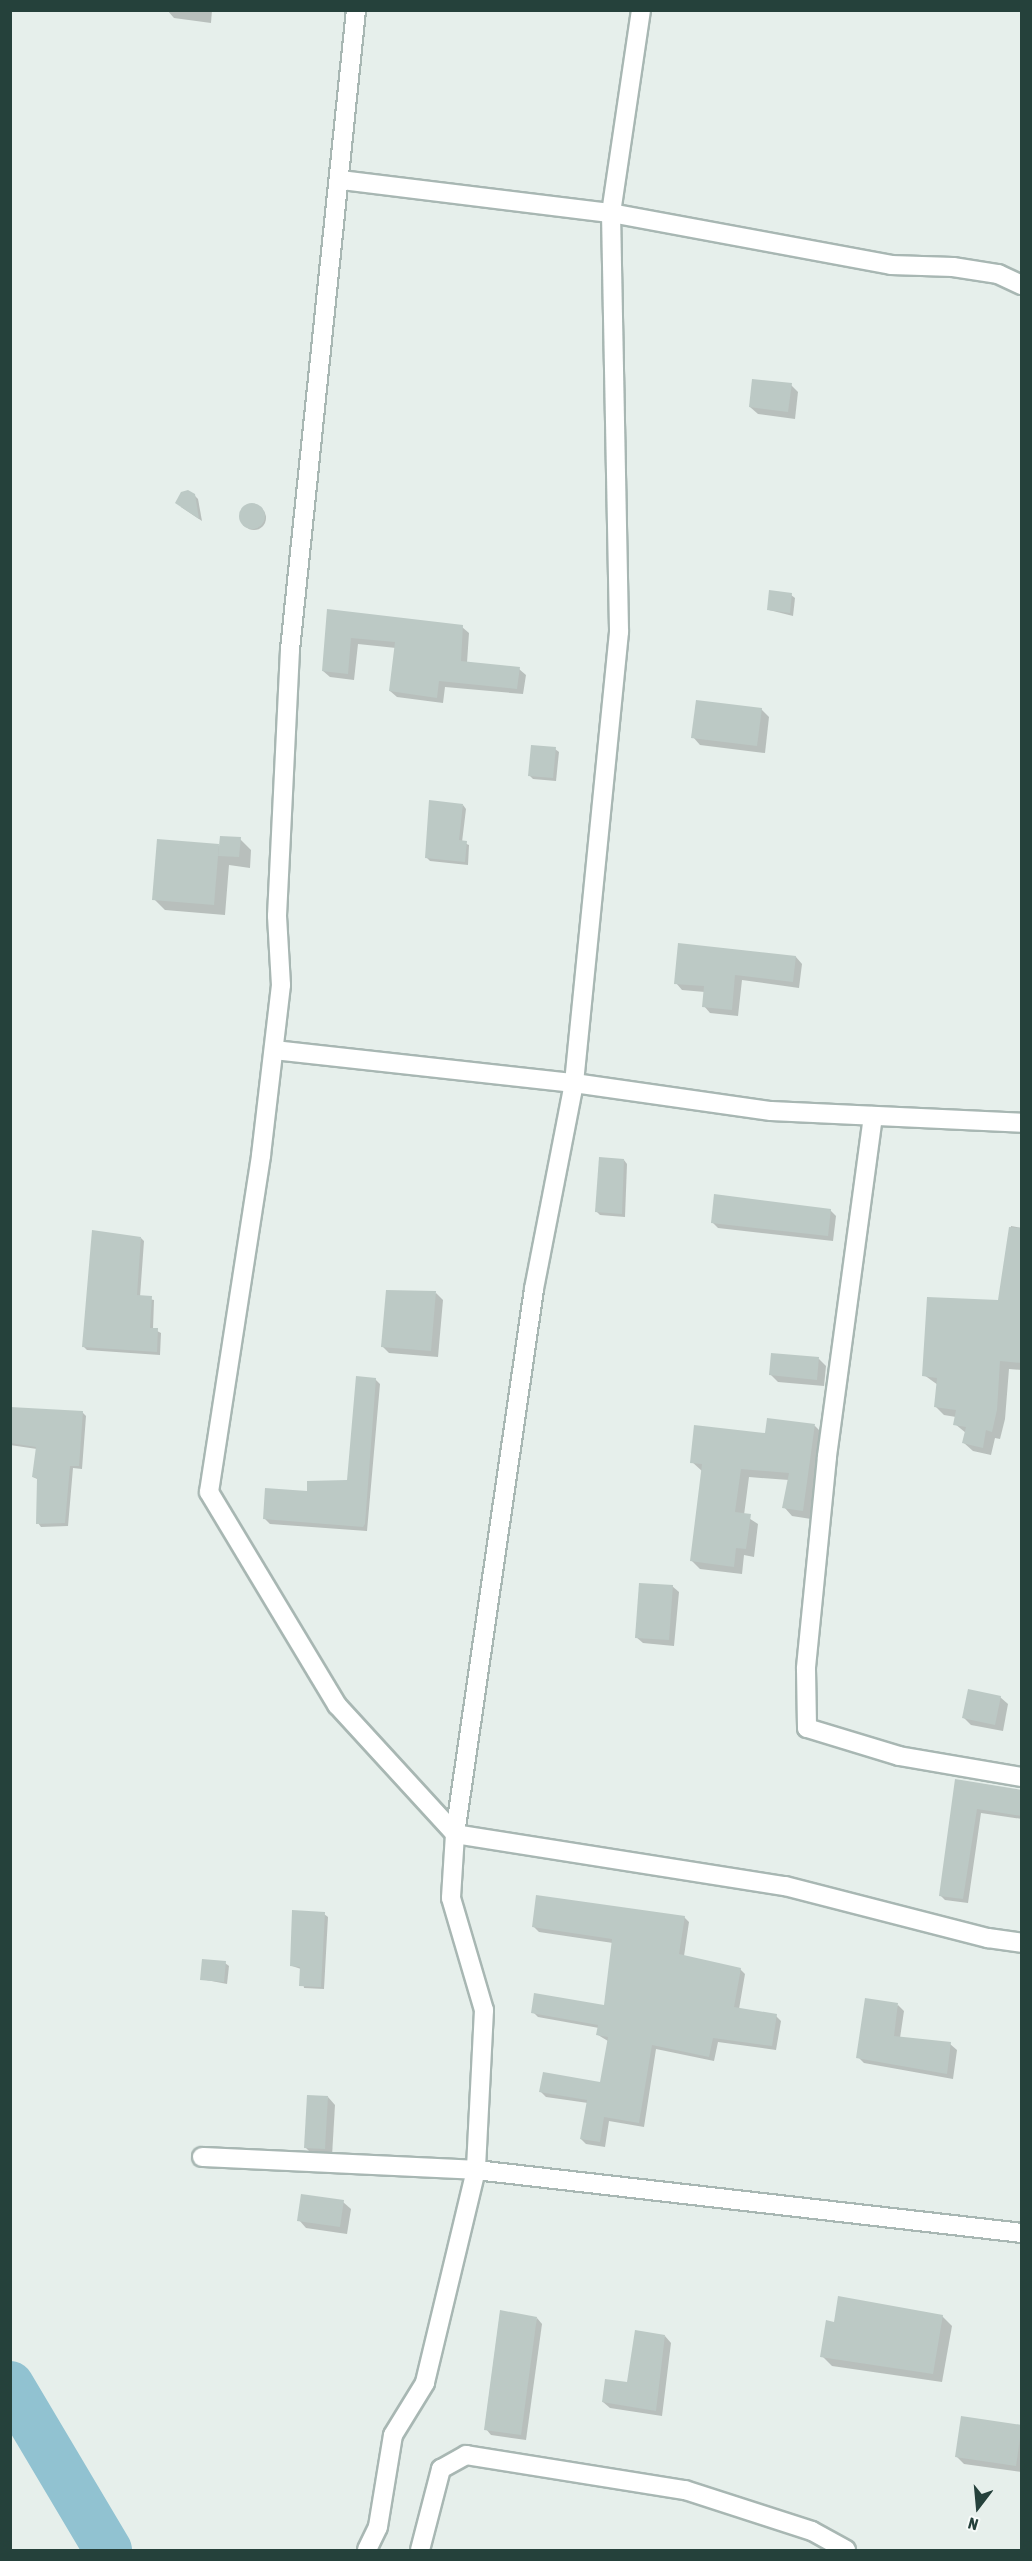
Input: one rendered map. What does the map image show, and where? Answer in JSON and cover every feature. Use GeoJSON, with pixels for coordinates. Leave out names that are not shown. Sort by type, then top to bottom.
{"type":"FeatureCollection","features":[{"type":"Feature","properties":{"kind":"street"},"geometry":{"type":"LineString","coordinates":[[356,10],[341,180],[290,650],[277,916],[281,985],[261,1156],[209,1492],[337,1705],[455,1834],[785,1886],[988,1938],[1022,1943]]}},
{"type":"Feature","properties":{"kind":"street"},"geometry":{"type":"LineString","coordinates":[[367,2550],[378,2528],[393,2435],[425,2383],[476,2170],[484,2010],[451,1898],[455,1834],[534,1289],[574,1083],[620,632],[612,213],[641,10]]}},
{"type":"Feature","properties":{"kind":"street"},"geometry":{"type":"LineString","coordinates":[[341,180],[612,213],[891,265],[952,267],[998,274],[1022,285]]}},
{"type":"Feature","properties":{"kind":"street"},"geometry":{"type":"LineString","coordinates":[[274,1050],[574,1083],[771,1111],[1022,1123]]}},
{"type":"Feature","properties":{"kind":"street"},"geometry":{"type":"LineString","coordinates":[[873,1116],[827,1457],[806,1669],[807,1728],[899,1756],[1022,1777]]}},
{"type":"Feature","properties":{"kind":"street"},"geometry":{"type":"LineString","coordinates":[[202,2157],[476,2170],[1022,2233]]}},
{"type":"Feature","properties":{"kind":"street"},"geometry":{"type":"LineString","coordinates":[[420,2550],[441,2469],[466,2455],[685,2490],[812,2531],[846,2550]]}},
{"type":"Feature","properties":{"kind":"building"},"geometry":{"type":"Polygon","coordinates":[[[752,379],[792,383],[788,412],[749,407],[752,379]]]}},
{"type":"Feature","properties":{"kind":"building"},"geometry":{"type":"Polygon","coordinates":[[[188,490],[195,494],[199,519],[175,503],[181,492],[188,490]]]}},
{"type":"Feature","properties":{"kind":"building"},"geometry":{"type":"Polygon","coordinates":[[[252,503],[261,507],[265,516],[261,525],[252,529],[243,525],[239,516],[243,507],[252,503]]]}},
{"type":"Feature","properties":{"kind":"building"},"geometry":{"type":"Polygon","coordinates":[[[769,590],[792,593],[790,613],[767,610],[769,590]]]}},
{"type":"Feature","properties":{"kind":"building"},"geometry":{"type":"Polygon","coordinates":[[[327,609],[463,625],[461,661],[520,667],[517,689],[439,681],[437,698],[389,691],[395,642],[351,638],[348,674],[322,671],[327,609]]]}},
{"type":"Feature","properties":{"kind":"building"},"geometry":{"type":"Polygon","coordinates":[[[696,700],[762,708],[757,746],[691,738],[696,700]]]}},
{"type":"Feature","properties":{"kind":"building"},"geometry":{"type":"Polygon","coordinates":[[[531,745],[556,747],[553,778],[528,776],[531,745]]]}},
{"type":"Feature","properties":{"kind":"building"},"geometry":{"type":"Polygon","coordinates":[[[429,800],[463,804],[459,840],[467,841],[465,862],[425,858],[429,800]]]}},
{"type":"Feature","properties":{"kind":"building"},"geometry":{"type":"Polygon","coordinates":[[[220,836],[241,837],[239,857],[218,856],[220,836]]]}},
{"type":"Feature","properties":{"kind":"building"},"geometry":{"type":"Polygon","coordinates":[[[157,839],[219,844],[214,905],[152,900],[157,839]]]}},
{"type":"Feature","properties":{"kind":"building"},"geometry":{"type":"Polygon","coordinates":[[[678,943],[796,956],[793,982],[735,975],[732,1010],[702,1007],[704,986],[674,984],[678,943]]]}},
{"type":"Feature","properties":{"kind":"building"},"geometry":{"type":"Polygon","coordinates":[[[599,1157],[624,1159],[622,1214],[595,1212],[599,1157]]]}},
{"type":"Feature","properties":{"kind":"building"},"geometry":{"type":"Polygon","coordinates":[[[714,1194],[831,1209],[828,1236],[711,1223],[714,1194]]]}},
{"type":"Feature","properties":{"kind":"building"},"geometry":{"type":"Polygon","coordinates":[[[1009,1227],[1022,1228],[1022,1363],[1000,1361],[997,1410],[992,1432],[986,1430],[983,1448],[962,1443],[966,1427],[953,1425],[956,1410],[934,1407],[937,1378],[922,1376],[927,1297],[998,1300],[1009,1227]]]}},
{"type":"Feature","properties":{"kind":"building"},"geometry":{"type":"Polygon","coordinates":[[[92,1230],[141,1237],[137,1295],[152,1296],[150,1328],[158,1328],[157,1352],[82,1347],[92,1230]]]}},
{"type":"Feature","properties":{"kind":"building"},"geometry":{"type":"Polygon","coordinates":[[[386,1290],[436,1291],[431,1351],[381,1347],[386,1290]]]}},
{"type":"Feature","properties":{"kind":"building"},"geometry":{"type":"Polygon","coordinates":[[[771,1353],[819,1357],[817,1380],[769,1375],[771,1353]]]}},
{"type":"Feature","properties":{"kind":"building"},"geometry":{"type":"Polygon","coordinates":[[[356,1376],[376,1378],[365,1524],[363,1527],[263,1519],[265,1488],[307,1491],[307,1481],[347,1480],[356,1376]]]}},
{"type":"Feature","properties":{"kind":"building"},"geometry":{"type":"Polygon","coordinates":[[[10,1407],[83,1411],[79,1466],[70,1466],[65,1523],[36,1524],[37,1478],[32,1477],[36,1447],[10,1443],[10,1407]]]}},
{"type":"Feature","properties":{"kind":"building"},"geometry":{"type":"Polygon","coordinates":[[[767,1418],[815,1424],[803,1511],[782,1508],[789,1473],[741,1469],[735,1512],[751,1514],[746,1549],[736,1548],[734,1567],[690,1561],[702,1464],[690,1463],[694,1425],[765,1433],[767,1418]]]}},
{"type":"Feature","properties":{"kind":"building"},"geometry":{"type":"Polygon","coordinates":[[[639,1583],[673,1585],[669,1640],[635,1638],[639,1583]]]}},
{"type":"Feature","properties":{"kind":"building"},"geometry":{"type":"Polygon","coordinates":[[[968,1689],[1001,1696],[995,1725],[962,1718],[968,1689]]]}},
{"type":"Feature","properties":{"kind":"building"},"geometry":{"type":"Polygon","coordinates":[[[955,1779],[1022,1790],[1022,1816],[977,1809],[963,1899],[939,1896],[955,1779]]]}},
{"type":"Feature","properties":{"kind":"building"},"geometry":{"type":"Polygon","coordinates":[[[536,1895],[685,1916],[679,1954],[741,1968],[734,2007],[777,2014],[772,2046],[713,2038],[709,2057],[652,2045],[639,2123],[604,2117],[600,2142],[580,2139],[587,2100],[539,2092],[543,2072],[600,2082],[608,2037],[596,2035],[598,2025],[531,2013],[534,1993],[604,2005],[612,1939],[532,1927],[536,1895]]]}},
{"type":"Feature","properties":{"kind":"building"},"geometry":{"type":"Polygon","coordinates":[[[292,1910],[325,1912],[321,1987],[299,1986],[300,1967],[290,1966],[292,1910]]]}},
{"type":"Feature","properties":{"kind":"building"},"geometry":{"type":"Polygon","coordinates":[[[202,1959],[226,1961],[224,1982],[200,1980],[202,1959]]]}},
{"type":"Feature","properties":{"kind":"building"},"geometry":{"type":"Polygon","coordinates":[[[865,1998],[898,2003],[894,2036],[951,2042],[947,2074],[856,2058],[865,1998]]]}},
{"type":"Feature","properties":{"kind":"building"},"geometry":{"type":"Polygon","coordinates":[[[307,2095],[328,2096],[325,2149],[304,2148],[307,2095]]]}},
{"type":"Feature","properties":{"kind":"building"},"geometry":{"type":"Polygon","coordinates":[[[301,2194],[344,2200],[340,2227],[297,2221],[301,2194]]]}},
{"type":"Feature","properties":{"kind":"building"},"geometry":{"type":"Polygon","coordinates":[[[838,2296],[943,2315],[933,2374],[820,2357],[826,2320],[834,2322],[838,2296]]]}},
{"type":"Feature","properties":{"kind":"building"},"geometry":{"type":"Polygon","coordinates":[[[500,2310],[537,2317],[521,2435],[484,2430],[500,2310]]]}},
{"type":"Feature","properties":{"kind":"building"},"geometry":{"type":"Polygon","coordinates":[[[635,2330],[665,2335],[656,2411],[602,2402],[605,2379],[627,2382],[635,2330]]]}},
{"type":"Feature","properties":{"kind":"building"},"geometry":{"type":"Polygon","coordinates":[[[961,2416],[1022,2425],[1016,2466],[955,2457],[961,2416]]]}},
{"type":"Feature","properties":{"kind":"waterway"},"geometry":{"type":"LineString","coordinates":[[10,2385],[108,2550]]}}]}
